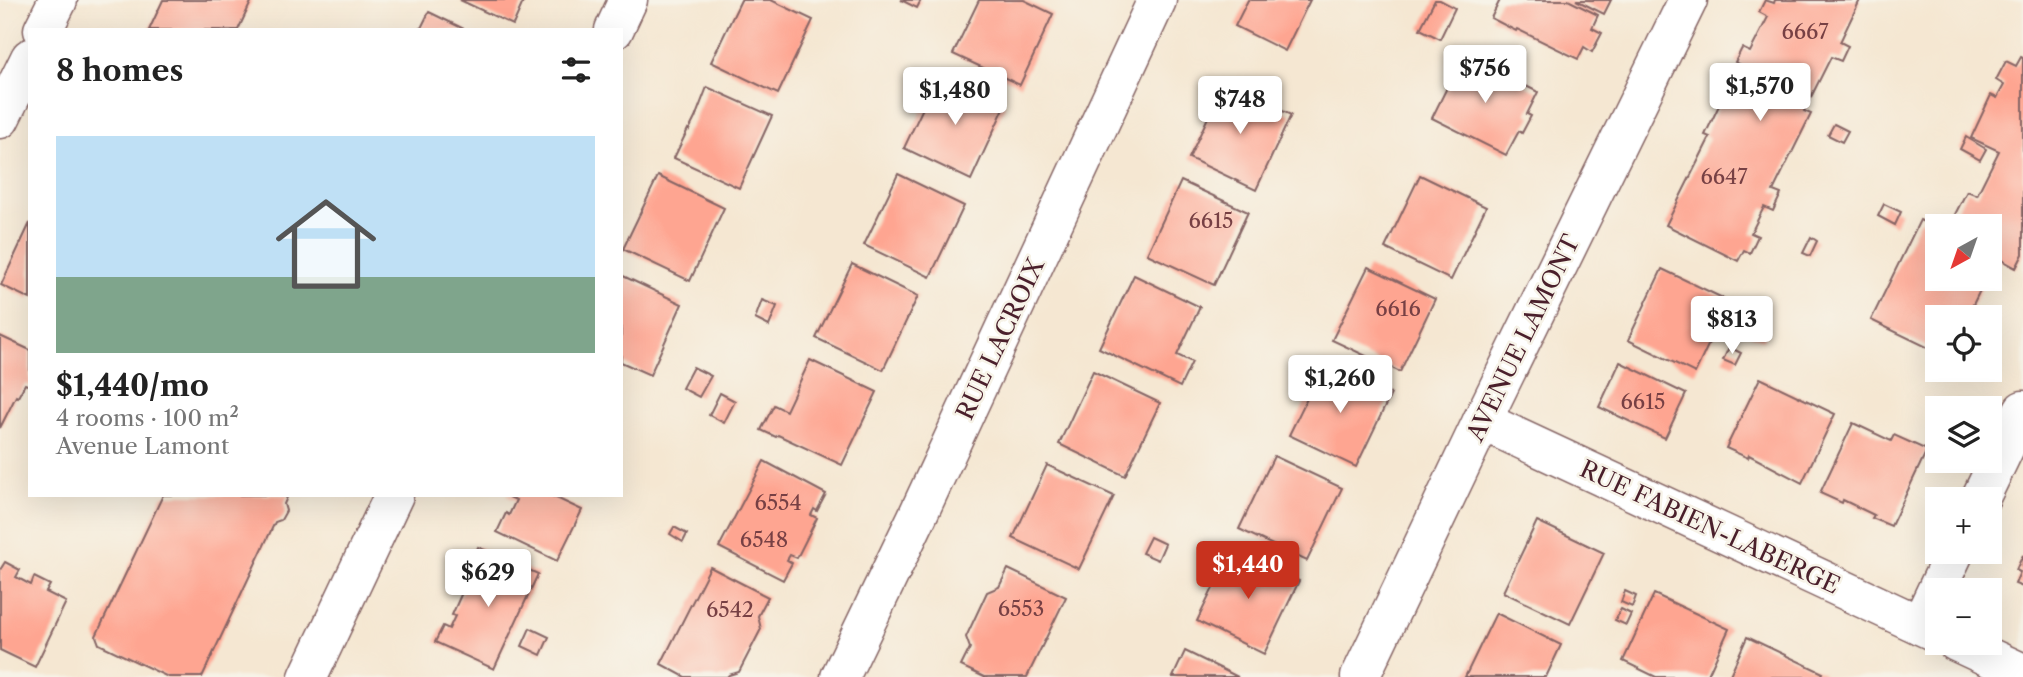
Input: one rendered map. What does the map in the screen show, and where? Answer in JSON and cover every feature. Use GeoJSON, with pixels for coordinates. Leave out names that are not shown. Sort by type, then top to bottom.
{"type":"FeatureCollection","features":[{"type":"Feature","properties":{"kind":"street"},"geometry":{"type":"LineString","coordinates":[[45,28],[58,0]]}},
{"type":"Feature","properties":{"kind":"street"},"geometry":{"type":"LineString","coordinates":[[615,28],[628,0]]}},
{"type":"Feature","properties":{"kind":"street","name":"RUE LACROIX"},"geometry":{"type":"LineString","coordinates":[[840,677],[1157,0]]}},
{"type":"Feature","properties":{"kind":"street","name":"AVENUE LAMONT"},"geometry":{"type":"LineString","coordinates":[[1360,677],[1688,0]]}},
{"type":"Feature","properties":{"kind":"street"},"geometry":{"type":"LineString","coordinates":[[0,119],[28,62]]}},
{"type":"Feature","properties":{"kind":"street"},"geometry":{"type":"LineString","coordinates":[[1986,487],[2023,410]]}},
{"type":"Feature","properties":{"kind":"street","name":"RUE FABIEN-LABERGE"},"geometry":{"type":"LineString","coordinates":[[1482,421],[1925,628]]}},
{"type":"Feature","properties":{"kind":"street"},"geometry":{"type":"LineString","coordinates":[[308,677],[393,497]]}},
{"type":"Feature","properties":{"kind":"street"},"geometry":{"type":"LineString","coordinates":[[1984,655],[2023,673]]}},
{"type":"Feature","properties":{"kind":"building"},"geometry":{"type":"Polygon","coordinates":[[[163,0],[252,0],[239,28],[150,28],[163,0]]]}},
{"type":"Feature","properties":{"kind":"building"},"geometry":{"type":"Polygon","coordinates":[[[460,0],[524,0],[513,25],[460,0]]]}},
{"type":"Feature","properties":{"kind":"building"},"geometry":{"type":"Polygon","coordinates":[[[741,0],[771,0],[813,20],[778,94],[711,62],[741,0]]]}},
{"type":"Feature","properties":{"kind":"building"},"geometry":{"type":"Polygon","coordinates":[[[901,0],[921,0],[917,8],[901,0]]]}},
{"type":"Feature","properties":{"kind":"building"},"geometry":{"type":"Polygon","coordinates":[[[979,0],[1024,0],[1053,14],[1020,85],[953,54],[979,0]]]}},
{"type":"Feature","properties":{"kind":"building"},"geometry":{"type":"Polygon","coordinates":[[[1248,0],[1310,0],[1285,51],[1235,26],[1248,0]]]}},
{"type":"Feature","properties":{"kind":"building"},"geometry":{"type":"Polygon","coordinates":[[[1435,0],[1455,8],[1440,39],[1420,29],[1435,0]]]}},
{"type":"Feature","properties":{"kind":"building"},"geometry":{"type":"Polygon","coordinates":[[[1500,0],[1568,0],[1598,15],[1592,28],[1602,33],[1592,52],[1584,47],[1578,59],[1491,18],[1500,0]]]}},
{"type":"Feature","properties":{"kind":"building"},"geometry":{"type":"Polygon","coordinates":[[[1576,0],[1611,0],[1604,14],[1576,0]]]}},
{"type":"Feature","properties":{"kind":"building"},"geometry":{"type":"Polygon","coordinates":[[[1765,0],[1774,3],[1775,0],[1860,0],[1840,42],[1848,46],[1841,61],[1831,57],[1804,111],[1811,114],[1773,191],[1781,194],[1773,211],[1764,207],[1751,233],[1758,236],[1750,253],[1744,250],[1738,261],[1666,225],[1710,137],[1705,135],[1731,80],[1736,82],[1743,66],[1735,62],[1742,48],[1750,52],[1768,17],[1759,12],[1765,0]]]}},
{"type":"Feature","properties":{"kind":"building"},"geometry":{"type":"Polygon","coordinates":[[[429,12],[462,28],[421,28],[429,12]]]}},
{"type":"Feature","properties":{"kind":"building"},"geometry":{"type":"Polygon","coordinates":[[[1463,55],[1538,92],[1527,114],[1531,116],[1506,155],[1432,118],[1463,55]]]}},
{"type":"Feature","properties":{"kind":"building"},"geometry":{"type":"Polygon","coordinates":[[[2021,57],[2023,58],[2023,254],[2016,268],[2002,260],[2002,214],[1955,214],[1967,191],[1977,195],[1999,151],[1971,138],[1991,95],[1997,98],[2004,85],[1996,80],[2006,61],[2016,66],[2021,57]]]}},
{"type":"Feature","properties":{"kind":"building"},"geometry":{"type":"Polygon","coordinates":[[[939,74],[1005,106],[971,180],[904,148],[939,74]]]}},
{"type":"Feature","properties":{"kind":"building"},"geometry":{"type":"Polygon","coordinates":[[[1224,83],[1291,115],[1256,190],[1189,158],[1224,83]]]}},
{"type":"Feature","properties":{"kind":"building"},"geometry":{"type":"Polygon","coordinates":[[[707,87],[772,116],[739,188],[674,158],[695,118],[707,87]]]}},
{"type":"Feature","properties":{"kind":"building"},"geometry":{"type":"Polygon","coordinates":[[[1834,124],[1848,131],[1842,142],[1828,135],[1834,124]]]}},
{"type":"Feature","properties":{"kind":"building"},"geometry":{"type":"Polygon","coordinates":[[[1966,137],[1986,149],[1980,160],[1960,149],[1966,137]]]}},
{"type":"Feature","properties":{"kind":"building"},"geometry":{"type":"Polygon","coordinates":[[[898,174],[964,206],[930,277],[864,245],[898,174]]]}},
{"type":"Feature","properties":{"kind":"building"},"geometry":{"type":"Polygon","coordinates":[[[1420,175],[1486,207],[1451,280],[1385,248],[1420,175]]]}},
{"type":"Feature","properties":{"kind":"building"},"geometry":{"type":"Polygon","coordinates":[[[658,176],[724,208],[690,281],[623,249],[658,176]]]}},
{"type":"Feature","properties":{"kind":"building"},"geometry":{"type":"Polygon","coordinates":[[[1181,181],[1248,212],[1214,285],[1147,254],[1181,181]]]}},
{"type":"Feature","properties":{"kind":"building"},"geometry":{"type":"Polygon","coordinates":[[[1884,204],[1901,212],[1895,225],[1878,216],[1884,204]]]}},
{"type":"Feature","properties":{"kind":"building"},"geometry":{"type":"Polygon","coordinates":[[[1920,220],[1925,223],[1925,291],[1980,291],[1973,305],[1925,305],[1925,346],[1871,320],[1920,220]]]}},
{"type":"Feature","properties":{"kind":"building"},"geometry":{"type":"Polygon","coordinates":[[[28,227],[28,298],[1,285],[28,227]]]}},
{"type":"Feature","properties":{"kind":"building"},"geometry":{"type":"Polygon","coordinates":[[[1811,237],[1817,241],[1810,256],[1803,253],[1811,237]]]}},
{"type":"Feature","properties":{"kind":"building"},"geometry":{"type":"Polygon","coordinates":[[[852,264],[918,296],[883,370],[816,338],[852,264]]]}},
{"type":"Feature","properties":{"kind":"building"},"geometry":{"type":"Polygon","coordinates":[[[1368,267],[1435,299],[1400,372],[1332,340],[1368,267]]]}},
{"type":"Feature","properties":{"kind":"building"},"geometry":{"type":"Polygon","coordinates":[[[1662,269],[1729,301],[1695,373],[1628,340],[1662,269]]]}},
{"type":"Feature","properties":{"kind":"building"},"geometry":{"type":"Polygon","coordinates":[[[1134,275],[1200,307],[1177,355],[1192,362],[1180,387],[1099,348],[1134,275]]]}},
{"type":"Feature","properties":{"kind":"building"},"geometry":{"type":"Polygon","coordinates":[[[623,276],[682,304],[650,375],[623,363],[623,276]]]}},
{"type":"Feature","properties":{"kind":"building"},"geometry":{"type":"Polygon","coordinates":[[[762,300],[777,306],[769,326],[755,319],[762,300]]]}},
{"type":"Feature","properties":{"kind":"building"},"geometry":{"type":"Polygon","coordinates":[[[1755,326],[1767,331],[1763,340],[1751,335],[1755,326]]]}},
{"type":"Feature","properties":{"kind":"building"},"geometry":{"type":"Polygon","coordinates":[[[0,336],[28,349],[28,385],[25,384],[18,397],[16,396],[0,428],[0,336]]]}},
{"type":"Feature","properties":{"kind":"building"},"geometry":{"type":"Polygon","coordinates":[[[1729,347],[1741,353],[1735,365],[1723,360],[1729,347]]]}},
{"type":"Feature","properties":{"kind":"building"},"geometry":{"type":"Polygon","coordinates":[[[810,360],[877,392],[842,465],[778,435],[776,437],[761,430],[774,405],[786,411],[810,360]]]}},
{"type":"Feature","properties":{"kind":"building"},"geometry":{"type":"Polygon","coordinates":[[[1325,362],[1391,394],[1356,467],[1289,435],[1325,362]]]}},
{"type":"Feature","properties":{"kind":"building"},"geometry":{"type":"Polygon","coordinates":[[[1620,362],[1686,394],[1665,438],[1599,407],[1620,362]]]}},
{"type":"Feature","properties":{"kind":"building"},"geometry":{"type":"Polygon","coordinates":[[[693,367],[711,376],[699,397],[682,388],[693,367]]]}},
{"type":"Feature","properties":{"kind":"building"},"geometry":{"type":"Polygon","coordinates":[[[1093,371],[1160,403],[1125,476],[1059,444],[1093,371]]]}},
{"type":"Feature","properties":{"kind":"building"},"geometry":{"type":"Polygon","coordinates":[[[1760,378],[1835,414],[1802,483],[1749,455],[1748,458],[1726,448],[1760,378]]]}},
{"type":"Feature","properties":{"kind":"building"},"geometry":{"type":"Polygon","coordinates":[[[720,393],[735,401],[724,423],[709,415],[720,393]]]}},
{"type":"Feature","properties":{"kind":"building"},"geometry":{"type":"Polygon","coordinates":[[[1853,423],[1891,441],[1894,435],[1925,449],[1891,526],[1843,500],[1842,503],[1820,493],[1853,423]]]}},
{"type":"Feature","properties":{"kind":"building"},"geometry":{"type":"Polygon","coordinates":[[[1274,456],[1342,488],[1307,561],[1239,529],[1274,456]]]}},
{"type":"Feature","properties":{"kind":"building"},"geometry":{"type":"Polygon","coordinates":[[[764,461],[826,494],[817,511],[814,509],[811,515],[817,518],[797,558],[790,555],[787,560],[792,563],[783,580],[719,547],[764,461]]]}},
{"type":"Feature","properties":{"kind":"building"},"geometry":{"type":"Polygon","coordinates":[[[1047,465],[1114,496],[1079,569],[1013,538],[1047,465]]]}},
{"type":"Feature","properties":{"kind":"building"},"geometry":{"type":"Polygon","coordinates":[[[162,497],[287,497],[284,504],[286,511],[281,520],[275,522],[202,677],[168,677],[99,644],[96,636],[162,497]]]}},
{"type":"Feature","properties":{"kind":"building"},"geometry":{"type":"Polygon","coordinates":[[[509,497],[554,497],[582,510],[557,561],[497,532],[516,500],[509,497]]]}},
{"type":"Feature","properties":{"kind":"building"},"geometry":{"type":"Polygon","coordinates":[[[1537,521],[1604,553],[1570,624],[1503,592],[1537,521]]]}},
{"type":"Feature","properties":{"kind":"building"},"geometry":{"type":"Polygon","coordinates":[[[674,527],[687,534],[683,542],[670,534],[674,527]]]}},
{"type":"Feature","properties":{"kind":"building"},"geometry":{"type":"Polygon","coordinates":[[[1150,537],[1165,544],[1158,560],[1142,553],[1150,537]]]}},
{"type":"Feature","properties":{"kind":"building"},"geometry":{"type":"Polygon","coordinates":[[[478,547],[538,574],[494,669],[435,642],[443,626],[449,629],[455,616],[452,615],[468,579],[472,580],[478,566],[471,563],[478,547]]]}},
{"type":"Feature","properties":{"kind":"building"},"geometry":{"type":"Polygon","coordinates":[[[1232,549],[1299,581],[1264,654],[1197,621],[1232,549]]]}},
{"type":"Feature","properties":{"kind":"building"},"geometry":{"type":"Polygon","coordinates":[[[2023,555],[2023,587],[2015,584],[2020,572],[2016,570],[2023,555]]]}},
{"type":"Feature","properties":{"kind":"building"},"geometry":{"type":"Polygon","coordinates":[[[5,562],[20,570],[16,577],[31,585],[34,577],[50,585],[46,592],[66,602],[35,667],[0,650],[0,570],[5,562]]]}},
{"type":"Feature","properties":{"kind":"building"},"geometry":{"type":"Polygon","coordinates":[[[710,567],[768,597],[758,616],[761,629],[739,672],[727,677],[685,677],[661,664],[710,567]]]}},
{"type":"Feature","properties":{"kind":"building"},"geometry":{"type":"Polygon","coordinates":[[[1008,569],[1066,597],[1027,677],[984,677],[961,666],[970,648],[966,637],[987,592],[999,587],[1008,569]]]}},
{"type":"Feature","properties":{"kind":"building"},"geometry":{"type":"Polygon","coordinates":[[[1625,591],[1636,596],[1632,607],[1621,602],[1625,591]]]}},
{"type":"Feature","properties":{"kind":"building"},"geometry":{"type":"Polygon","coordinates":[[[1654,594],[1729,629],[1707,677],[1656,677],[1623,661],[1654,594]]]}},
{"type":"Feature","properties":{"kind":"building"},"geometry":{"type":"Polygon","coordinates":[[[1621,609],[1631,614],[1626,625],[1615,620],[1621,609]]]}},
{"type":"Feature","properties":{"kind":"building"},"geometry":{"type":"Polygon","coordinates":[[[1496,613],[1561,645],[1546,677],[1465,677],[1496,613]]]}},
{"type":"Feature","properties":{"kind":"building"},"geometry":{"type":"Polygon","coordinates":[[[530,628],[549,637],[541,655],[522,646],[530,628]]]}},
{"type":"Feature","properties":{"kind":"building"},"geometry":{"type":"Polygon","coordinates":[[[1747,637],[1823,673],[1821,677],[1729,677],[1747,637]]]}},
{"type":"Feature","properties":{"kind":"building"},"geometry":{"type":"Polygon","coordinates":[[[1185,651],[1238,677],[1173,677],[1185,651]]]}}]}
